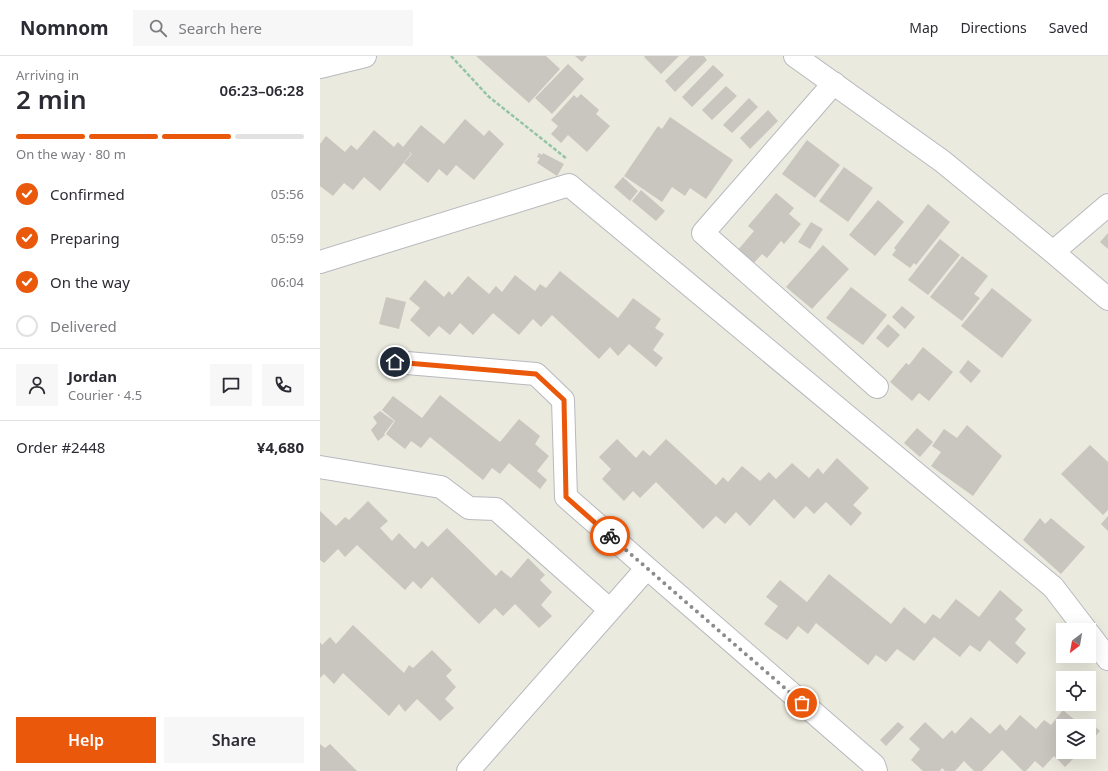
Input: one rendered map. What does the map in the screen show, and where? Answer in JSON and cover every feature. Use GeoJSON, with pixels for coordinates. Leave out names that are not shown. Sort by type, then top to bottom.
{"type":"FeatureCollection","features":[{"type":"Feature","properties":{"kind":"street"},"geometry":{"type":"LineString","coordinates":[[320,67],[365,56]]}},
{"type":"Feature","properties":{"kind":"street"},"geometry":{"type":"LineString","coordinates":[[795,56],[834,82],[942,161],[1108,299]]}},
{"type":"Feature","properties":{"kind":"street"},"geometry":{"type":"LineString","coordinates":[[834,82],[703,233],[877,387]]}},
{"type":"Feature","properties":{"kind":"street"},"geometry":{"type":"LineString","coordinates":[[320,262],[569,185],[1053,587],[1081,623]]}},
{"type":"Feature","properties":{"kind":"street"},"geometry":{"type":"LineString","coordinates":[[1053,252],[1108,205]]}},
{"type":"Feature","properties":{"kind":"street"},"geometry":{"type":"LineString","coordinates":[[395,362],[536,374],[564,400],[566,497],[874,764],[876,771]]}},
{"type":"Feature","properties":{"kind":"street"},"geometry":{"type":"LineString","coordinates":[[320,467],[441,487],[469,508],[496,509],[610,610]]}},
{"type":"Feature","properties":{"kind":"street"},"geometry":{"type":"LineString","coordinates":[[468,771],[647,568]]}},
{"type":"Feature","properties":{"kind":"street"},"geometry":{"type":"LineString","coordinates":[[1096,643],[1108,659]]}},
{"type":"Feature","properties":{"kind":"path"},"geometry":{"type":"LineString","coordinates":[[451,56],[488,96],[582,172],[569,185]]}},
{"type":"Feature","properties":{"kind":"building"},"geometry":{"type":"Polygon","coordinates":[[[476,56],[546,56],[560,69],[529,103],[476,56]]]}},
{"type":"Feature","properties":{"kind":"building"},"geometry":{"type":"Polygon","coordinates":[[[575,56],[587,56],[582,62],[575,56]]]}},
{"type":"Feature","properties":{"kind":"building"},"geometry":{"type":"Polygon","coordinates":[[[679,56],[661,74],[644,57],[679,56]]]}},
{"type":"Feature","properties":{"kind":"building"},"geometry":{"type":"Polygon","coordinates":[[[690,56],[704,56],[707,60],[675,92],[665,81],[690,56]]]}},
{"type":"Feature","properties":{"kind":"building"},"geometry":{"type":"Polygon","coordinates":[[[568,64],[584,79],[552,114],[535,98],[568,64]]]}},
{"type":"Feature","properties":{"kind":"building"},"geometry":{"type":"Polygon","coordinates":[[[713,65],[724,75],[692,107],[682,97],[713,65]]]}},
{"type":"Feature","properties":{"kind":"building"},"geometry":{"type":"Polygon","coordinates":[[[726,86],[737,96],[712,120],[702,110],[726,86]]]}},
{"type":"Feature","properties":{"kind":"building"},"geometry":{"type":"Polygon","coordinates":[[[581,94],[599,110],[596,114],[610,126],[587,152],[568,135],[561,143],[551,134],[558,126],[551,120],[574,95],[577,98],[581,94]]]}},
{"type":"Feature","properties":{"kind":"building"},"geometry":{"type":"Polygon","coordinates":[[[749,98],[758,107],[732,133],[723,125],[749,98]]]}},
{"type":"Feature","properties":{"kind":"building"},"geometry":{"type":"Polygon","coordinates":[[[768,110],[778,121],[750,149],[740,138],[768,110]]]}},
{"type":"Feature","properties":{"kind":"building"},"geometry":{"type":"Polygon","coordinates":[[[670,117],[733,160],[706,199],[690,188],[685,196],[672,187],[662,202],[624,176],[658,126],[662,129],[670,117]]]}},
{"type":"Feature","properties":{"kind":"building"},"geometry":{"type":"Polygon","coordinates":[[[465,119],[484,136],[489,130],[504,144],[474,180],[456,165],[447,176],[439,169],[428,183],[404,163],[412,154],[408,151],[411,154],[380,191],[364,177],[353,190],[344,183],[333,196],[320,186],[320,144],[326,136],[345,152],[351,145],[357,150],[374,130],[394,147],[398,142],[403,147],[421,125],[444,144],[465,119]]]}},
{"type":"Feature","properties":{"kind":"building"},"geometry":{"type":"Polygon","coordinates":[[[807,140],[840,165],[815,198],[782,174],[807,140]]]}},
{"type":"Feature","properties":{"kind":"building"},"geometry":{"type":"Polygon","coordinates":[[[539,153],[542,155],[543,153],[564,164],[557,176],[537,163],[540,158],[537,157],[539,153]]]}},
{"type":"Feature","properties":{"kind":"building"},"geometry":{"type":"Polygon","coordinates":[[[844,167],[873,188],[848,222],[819,201],[844,167]]]}},
{"type":"Feature","properties":{"kind":"building"},"geometry":{"type":"Polygon","coordinates":[[[623,177],[638,191],[630,201],[614,187],[623,177]]]}},
{"type":"Feature","properties":{"kind":"building"},"geometry":{"type":"Polygon","coordinates":[[[641,190],[665,211],[656,221],[632,201],[641,190]]]}},
{"type":"Feature","properties":{"kind":"building"},"geometry":{"type":"Polygon","coordinates":[[[776,193],[794,208],[789,214],[801,224],[784,244],[781,241],[767,258],[762,254],[753,264],[737,251],[754,231],[748,226],[776,193]]]}},
{"type":"Feature","properties":{"kind":"building"},"geometry":{"type":"Polygon","coordinates":[[[878,200],[904,222],[875,256],[849,235],[878,200]]]}},
{"type":"Feature","properties":{"kind":"building"},"geometry":{"type":"Polygon","coordinates":[[[928,204],[950,222],[916,265],[914,263],[910,268],[892,255],[896,250],[894,248],[928,204]]]}},
{"type":"Feature","properties":{"kind":"building"},"geometry":{"type":"Polygon","coordinates":[[[811,222],[823,229],[810,249],[798,242],[811,222]]]}},
{"type":"Feature","properties":{"kind":"building"},"geometry":{"type":"Polygon","coordinates":[[[1108,233],[1108,249],[1100,242],[1108,233]]]}},
{"type":"Feature","properties":{"kind":"building"},"geometry":{"type":"Polygon","coordinates":[[[940,239],[960,255],[928,295],[908,280],[940,239]]]}},
{"type":"Feature","properties":{"kind":"building"},"geometry":{"type":"Polygon","coordinates":[[[823,245],[849,269],[812,309],[786,287],[823,245]]]}},
{"type":"Feature","properties":{"kind":"building"},"geometry":{"type":"Polygon","coordinates":[[[962,256],[988,276],[974,294],[980,298],[962,321],[930,297],[962,256]]]}},
{"type":"Feature","properties":{"kind":"building"},"geometry":{"type":"Polygon","coordinates":[[[560,271],[618,318],[633,298],[661,319],[655,328],[664,334],[653,350],[663,358],[656,367],[629,344],[618,356],[610,347],[599,359],[552,315],[541,327],[533,319],[519,335],[493,313],[473,335],[460,323],[450,335],[439,326],[429,337],[410,320],[420,308],[409,299],[425,280],[444,297],[449,291],[452,295],[468,276],[489,294],[496,286],[502,292],[515,275],[535,291],[540,284],[546,288],[560,271]]]}},
{"type":"Feature","properties":{"kind":"building"},"geometry":{"type":"Polygon","coordinates":[[[851,287],[887,315],[863,345],[826,318],[851,287]]]}},
{"type":"Feature","properties":{"kind":"building"},"geometry":{"type":"Polygon","coordinates":[[[992,288],[1032,320],[1002,358],[961,326],[992,288]]]}},
{"type":"Feature","properties":{"kind":"building"},"geometry":{"type":"Polygon","coordinates":[[[386,297],[406,302],[399,329],[379,324],[386,297]]]}},
{"type":"Feature","properties":{"kind":"building"},"geometry":{"type":"Polygon","coordinates":[[[902,306],[915,317],[905,329],[892,317],[902,306]]]}},
{"type":"Feature","properties":{"kind":"building"},"geometry":{"type":"Polygon","coordinates":[[[888,324],[900,335],[888,348],[876,338],[888,324]]]}},
{"type":"Feature","properties":{"kind":"building"},"geometry":{"type":"Polygon","coordinates":[[[923,347],[953,372],[929,401],[919,393],[912,401],[890,382],[906,363],[909,365],[923,347]]]}},
{"type":"Feature","properties":{"kind":"building"},"geometry":{"type":"Polygon","coordinates":[[[968,360],[981,371],[971,383],[959,372],[968,360]]]}},
{"type":"Feature","properties":{"kind":"building"},"geometry":{"type":"Polygon","coordinates":[[[440,395],[500,442],[519,419],[540,436],[535,444],[549,456],[537,471],[547,480],[540,489],[509,463],[500,474],[492,468],[483,480],[430,437],[421,448],[411,441],[405,449],[386,434],[395,421],[382,410],[393,396],[422,418],[440,395]]]}},
{"type":"Feature","properties":{"kind":"building"},"geometry":{"type":"Polygon","coordinates":[[[380,411],[394,421],[384,434],[385,435],[378,441],[371,430],[377,423],[373,417],[380,411]]]}},
{"type":"Feature","properties":{"kind":"building"},"geometry":{"type":"Polygon","coordinates":[[[967,425],[1002,456],[973,496],[931,466],[941,452],[932,446],[944,429],[957,438],[967,425]]]}},
{"type":"Feature","properties":{"kind":"building"},"geometry":{"type":"Polygon","coordinates":[[[917,428],[933,442],[920,457],[904,443],[917,428]]]}},
{"type":"Feature","properties":{"kind":"building"},"geometry":{"type":"Polygon","coordinates":[[[617,439],[636,458],[643,450],[650,456],[666,439],[716,485],[723,477],[728,482],[742,466],[760,481],[769,472],[776,479],[792,463],[809,478],[818,468],[823,474],[837,458],[869,488],[853,505],[862,513],[851,526],[826,502],[814,514],[806,506],[794,519],[774,499],[750,526],[736,512],[725,524],[716,516],[703,529],[656,482],[640,498],[633,491],[624,501],[602,479],[611,469],[599,457],[617,439]]]}},
{"type":"Feature","properties":{"kind":"building"},"geometry":{"type":"Polygon","coordinates":[[[1090,445],[1108,462],[1108,510],[1103,515],[1061,474],[1090,445]]]}},
{"type":"Feature","properties":{"kind":"building"},"geometry":{"type":"Polygon","coordinates":[[[368,501],[388,521],[380,528],[392,541],[399,533],[415,549],[422,541],[428,547],[447,528],[496,576],[501,570],[511,578],[528,558],[545,575],[540,580],[552,592],[541,605],[552,616],[539,628],[515,604],[503,616],[495,608],[479,624],[432,577],[421,589],[413,581],[405,590],[357,545],[345,557],[338,549],[324,563],[320,560],[320,511],[336,526],[345,517],[349,520],[368,501]]]}},
{"type":"Feature","properties":{"kind":"building"},"geometry":{"type":"Polygon","coordinates":[[[1108,516],[1108,531],[1101,524],[1108,516]]]}},
{"type":"Feature","properties":{"kind":"building"},"geometry":{"type":"Polygon","coordinates":[[[1040,518],[1045,524],[1051,518],[1085,547],[1061,574],[1023,540],[1040,518]]]}},
{"type":"Feature","properties":{"kind":"building"},"geometry":{"type":"Polygon","coordinates":[[[829,574],[891,624],[904,607],[925,624],[933,614],[940,619],[956,599],[979,617],[1000,590],[1023,610],[1015,619],[1026,629],[1015,643],[1026,653],[1017,664],[989,640],[980,652],[970,645],[960,657],[934,637],[914,661],[897,649],[886,662],[876,655],[868,665],[816,623],[808,634],[798,626],[787,640],[764,624],[778,606],[766,597],[780,580],[807,602],[829,574]]]}},
{"type":"Feature","properties":{"kind":"building"},"geometry":{"type":"Polygon","coordinates":[[[353,625],[404,673],[409,665],[413,668],[432,650],[452,670],[446,676],[456,687],[445,699],[454,708],[440,721],[417,699],[405,712],[399,704],[389,716],[343,673],[334,684],[324,674],[320,678],[320,642],[322,645],[330,637],[336,644],[353,625]]]}},
{"type":"Feature","properties":{"kind":"building"},"geometry":{"type":"Polygon","coordinates":[[[1062,711],[1074,719],[1056,719],[1056,758],[1054,756],[1043,768],[1035,761],[1026,771],[1023,771],[1002,750],[982,771],[974,771],[964,761],[955,771],[945,771],[942,768],[940,771],[923,771],[911,760],[920,749],[909,739],[925,722],[943,739],[952,730],[955,734],[971,717],[990,734],[1000,724],[1006,731],[1020,715],[1036,729],[1044,720],[1051,725],[1062,711]]]}},
{"type":"Feature","properties":{"kind":"building"},"geometry":{"type":"Polygon","coordinates":[[[898,722],[904,727],[886,746],[880,740],[898,722]]]}},
{"type":"Feature","properties":{"kind":"building"},"geometry":{"type":"Polygon","coordinates":[[[1096,727],[1100,731],[1096,735],[1096,727]]]}},
{"type":"Feature","properties":{"kind":"building"},"geometry":{"type":"Polygon","coordinates":[[[320,744],[325,748],[330,744],[357,771],[320,771],[320,744]]]}},
{"type":"Feature","properties":{"kind":"building"},"geometry":{"type":"Polygon","coordinates":[[[1057,759],[1073,759],[1065,767],[1057,759]]]}},
{"type":"Feature","properties":{"kind":"way so far"},"geometry":{"type":"LineString","coordinates":[[610,536],[802,703]]}},
{"type":"Feature","properties":{"kind":"route"},"geometry":{"type":"LineString","coordinates":[[395,362],[536,374],[564,400],[566,497],[610,536]]}}]}
